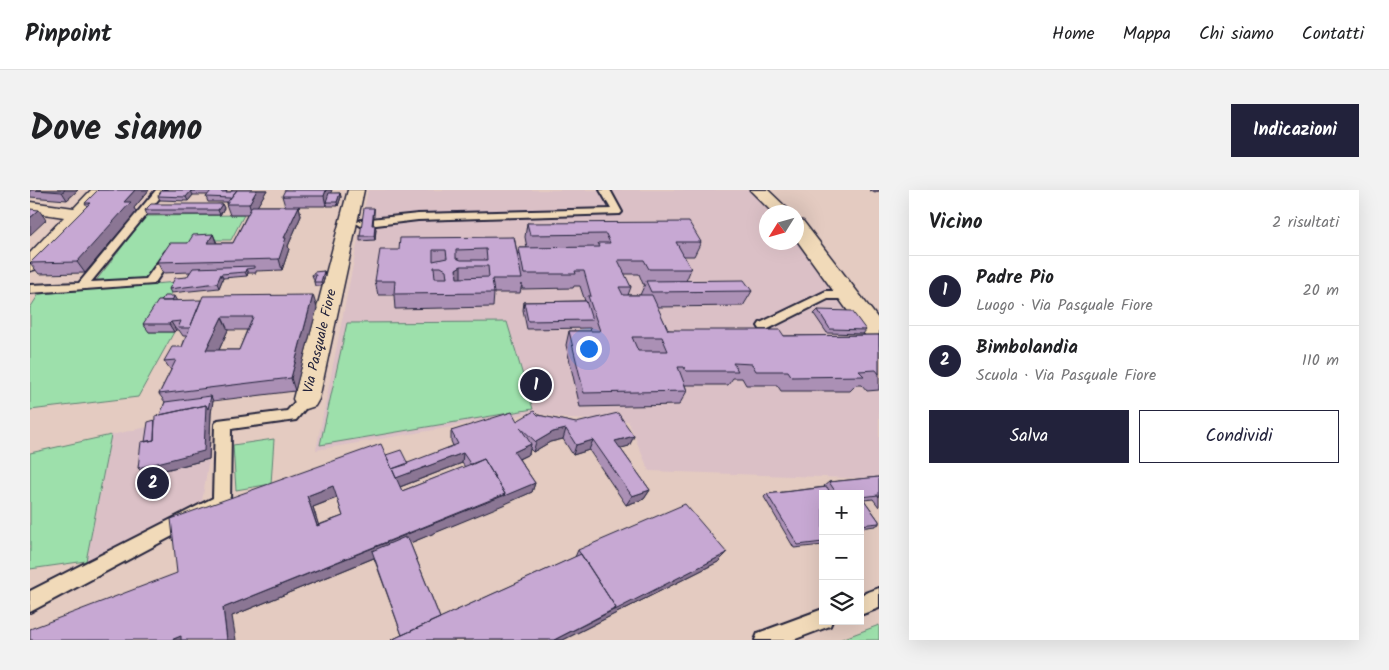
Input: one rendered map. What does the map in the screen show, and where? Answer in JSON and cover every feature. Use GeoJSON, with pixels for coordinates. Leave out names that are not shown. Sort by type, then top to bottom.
{"type":"FeatureCollection","features":[{"type":"Feature","properties":{"kind":"street"},"geometry":{"type":"LineString","coordinates":[[30,265],[100,190]]}},
{"type":"Feature","properties":{"kind":"street","name":"Via Pasquale Fiore"},"geometry":{"type":"LineString","coordinates":[[306,399],[356,190]]}},
{"type":"Feature","properties":{"kind":"street"},"geometry":{"type":"LineString","coordinates":[[758,190],[774,205]]}},
{"type":"Feature","properties":{"kind":"street"},"geometry":{"type":"LineString","coordinates":[[30,207],[78,214]]}},
{"type":"Feature","properties":{"kind":"street"},"geometry":{"type":"LineString","coordinates":[[804,236],[879,337]]}},
{"type":"Feature","properties":{"kind":"lane"},"geometry":{"type":"LineString","coordinates":[[82,286],[161,190]]}},
{"type":"Feature","properties":{"kind":"lane"},"geometry":{"type":"LineString","coordinates":[[361,223],[384,223],[397,219],[418,217],[617,212],[605,190]]}},
{"type":"Feature","properties":{"kind":"lane"},"geometry":{"type":"LineString","coordinates":[[30,289],[150,282],[170,253],[188,248]]}},
{"type":"Feature","properties":{"kind":"lane"},"geometry":{"type":"LineString","coordinates":[[764,326],[826,295],[849,295]]}},
{"type":"Feature","properties":{"kind":"lane","name":"Via Pasquale Fiore"},"geometry":{"type":"LineString","coordinates":[[30,602],[221,502],[223,424],[290,416],[306,399]]}},
{"type":"Feature","properties":{"kind":"lane"},"geometry":{"type":"LineString","coordinates":[[864,604],[879,598]]}},
{"type":"Feature","properties":{"kind":"lane"},"geometry":{"type":"LineString","coordinates":[[765,640],[819,620]]}},
{"type":"Feature","properties":{"kind":"shaded area"},"geometry":{"type":"Polygon","coordinates":[[[368,190],[749,190],[765,205],[759,205],[759,250],[804,250],[804,248],[879,352],[879,479],[649,471],[628,421],[568,419],[534,413],[316,450],[368,190]]]}},
{"type":"Feature","properties":{"kind":"shaded area"},"geometry":{"type":"Polygon","coordinates":[[[211,413],[209,459],[202,501],[86,561],[111,435],[211,413]]]}},
{"type":"Feature","properties":{"kind":"green space"},"geometry":{"type":"Polygon","coordinates":[[[244,215],[231,240],[201,240],[165,250],[145,278],[95,282],[146,216],[244,215]]]}},
{"type":"Feature","properties":{"kind":"green space"},"geometry":{"type":"Polygon","coordinates":[[[177,282],[149,332],[174,332],[138,397],[30,410],[30,308],[39,294],[177,282]]]}},
{"type":"Feature","properties":{"kind":"green space"},"geometry":{"type":"Polygon","coordinates":[[[507,322],[533,409],[320,445],[347,323],[507,322]]]}},
{"type":"Feature","properties":{"kind":"green space"},"geometry":{"type":"Polygon","coordinates":[[[111,435],[86,561],[30,569],[30,453],[111,435]]]}},
{"type":"Feature","properties":{"kind":"green space"},"geometry":{"type":"Polygon","coordinates":[[[274,439],[271,484],[236,490],[233,445],[274,439]]]}},
{"type":"Feature","properties":{"kind":"green space"},"geometry":{"type":"Polygon","coordinates":[[[879,625],[879,640],[839,640],[879,625]]]}},
{"type":"Feature","properties":{"kind":"building"},"geometry":{"type":"Polygon","coordinates":[[[36,190],[65,190],[62,192],[36,190]]]}},
{"type":"Feature","properties":{"kind":"building"},"geometry":{"type":"Polygon","coordinates":[[[98,190],[135,190],[124,202],[131,202],[77,262],[30,263],[90,203],[85,203],[98,190]]]}},
{"type":"Feature","properties":{"kind":"building"},"geometry":{"type":"Polygon","coordinates":[[[162,190],[223,190],[221,192],[231,192],[232,190],[237,190],[230,198],[206,197],[211,191],[191,191],[186,197],[158,196],[162,190]]]}},
{"type":"Feature","properties":{"kind":"building"},"geometry":{"type":"Polygon","coordinates":[[[237,190],[257,190],[249,204],[226,204],[237,190]]]}},
{"type":"Feature","properties":{"kind":"building"},"geometry":{"type":"Polygon","coordinates":[[[285,190],[326,190],[324,196],[282,196],[285,190]]]}},
{"type":"Feature","properties":{"kind":"building"},"geometry":{"type":"Polygon","coordinates":[[[329,193],[340,193],[337,202],[326,202],[329,193]]]}},
{"type":"Feature","properties":{"kind":"building"},"geometry":{"type":"Polygon","coordinates":[[[151,204],[222,204],[218,210],[145,210],[151,204]]]}},
{"type":"Feature","properties":{"kind":"building"},"geometry":{"type":"Polygon","coordinates":[[[252,206],[299,206],[284,238],[286,238],[279,259],[157,262],[170,243],[188,243],[193,235],[213,234],[208,243],[233,243],[252,206]]]}},
{"type":"Feature","properties":{"kind":"building"},"geometry":{"type":"Polygon","coordinates":[[[364,208],[374,208],[372,225],[375,225],[374,236],[360,236],[364,208]]]}},
{"type":"Feature","properties":{"kind":"building"},"geometry":{"type":"Polygon","coordinates":[[[30,209],[39,210],[30,218],[30,209]]]}},
{"type":"Feature","properties":{"kind":"building"},"geometry":{"type":"Polygon","coordinates":[[[689,222],[701,242],[676,242],[691,269],[649,269],[644,260],[618,260],[631,287],[619,287],[623,295],[652,295],[668,330],[780,330],[784,336],[879,335],[879,374],[876,370],[859,371],[864,376],[792,377],[788,371],[756,371],[752,364],[733,363],[738,371],[686,371],[684,367],[678,367],[687,391],[584,393],[569,331],[600,331],[588,296],[591,296],[584,271],[575,271],[576,274],[524,274],[519,248],[600,247],[598,243],[610,243],[606,234],[530,235],[527,223],[689,222]],[[632,337],[638,351],[668,351],[662,337],[632,337]]]}},
{"type":"Feature","properties":{"kind":"building"},"geometry":{"type":"Polygon","coordinates":[[[514,237],[522,279],[492,279],[494,293],[394,294],[395,281],[375,281],[380,250],[399,250],[400,238],[514,237]],[[486,249],[456,250],[456,258],[461,260],[487,260],[486,249]],[[433,250],[433,261],[447,258],[446,250],[433,250]],[[461,266],[456,269],[457,278],[489,277],[488,266],[461,266]],[[434,267],[435,278],[447,278],[446,270],[441,267],[434,267]]]}},
{"type":"Feature","properties":{"kind":"building"},"geometry":{"type":"Polygon","coordinates":[[[254,266],[254,268],[246,269],[245,272],[221,274],[217,283],[169,289],[175,278],[187,277],[193,268],[254,266]]]}},
{"type":"Feature","properties":{"kind":"building"},"geometry":{"type":"Polygon","coordinates":[[[324,271],[321,282],[314,282],[316,275],[312,275],[314,272],[324,271]]]}},
{"type":"Feature","properties":{"kind":"building"},"geometry":{"type":"Polygon","coordinates":[[[744,280],[752,291],[651,292],[646,281],[744,280]]]}},
{"type":"Feature","properties":{"kind":"building"},"geometry":{"type":"Polygon","coordinates":[[[313,295],[291,378],[159,394],[176,360],[164,361],[172,347],[182,347],[203,296],[313,295]],[[222,317],[206,350],[239,350],[253,317],[222,317]]]}},
{"type":"Feature","properties":{"kind":"building"},"geometry":{"type":"Polygon","coordinates":[[[164,296],[174,296],[172,301],[161,301],[164,296]]]}},
{"type":"Feature","properties":{"kind":"building"},"geometry":{"type":"Polygon","coordinates":[[[201,300],[190,328],[178,328],[181,321],[169,324],[143,324],[158,301],[201,300]]]}},
{"type":"Feature","properties":{"kind":"building"},"geometry":{"type":"Polygon","coordinates":[[[586,301],[592,320],[528,321],[524,302],[586,301]]]}},
{"type":"Feature","properties":{"kind":"building"},"geometry":{"type":"Polygon","coordinates":[[[818,310],[852,311],[866,330],[830,329],[818,310]]]}},
{"type":"Feature","properties":{"kind":"building"},"geometry":{"type":"Polygon","coordinates":[[[211,396],[208,409],[206,405],[160,415],[165,402],[211,396]]]}},
{"type":"Feature","properties":{"kind":"building"},"geometry":{"type":"Polygon","coordinates":[[[206,405],[204,451],[138,468],[141,442],[154,440],[155,416],[206,405]]]}},
{"type":"Feature","properties":{"kind":"building"},"geometry":{"type":"Polygon","coordinates":[[[534,411],[538,415],[576,423],[618,413],[634,436],[615,441],[650,490],[632,496],[593,440],[576,445],[566,429],[553,432],[536,442],[520,427],[531,444],[514,452],[535,483],[504,496],[505,494],[484,459],[471,465],[463,453],[396,478],[392,469],[458,444],[451,431],[512,412],[517,421],[534,411]]]}},
{"type":"Feature","properties":{"kind":"building"},"geometry":{"type":"Polygon","coordinates":[[[155,420],[154,440],[145,442],[148,422],[155,420]]]}},
{"type":"Feature","properties":{"kind":"building"},"geometry":{"type":"Polygon","coordinates":[[[381,444],[402,491],[484,459],[505,494],[223,608],[227,640],[181,640],[181,636],[171,640],[30,640],[30,629],[177,573],[171,519],[381,444]],[[333,486],[307,496],[317,526],[343,516],[333,486]]]}},
{"type":"Feature","properties":{"kind":"building"},"geometry":{"type":"Polygon","coordinates":[[[401,450],[408,464],[392,469],[386,455],[401,450]]]}},
{"type":"Feature","properties":{"kind":"building"},"geometry":{"type":"Polygon","coordinates":[[[879,477],[879,497],[878,495],[864,497],[864,490],[834,490],[829,482],[879,477]]]}},
{"type":"Feature","properties":{"kind":"building"},"geometry":{"type":"Polygon","coordinates":[[[827,487],[829,490],[819,490],[819,542],[798,545],[767,494],[827,487]]]}},
{"type":"Feature","properties":{"kind":"building"},"geometry":{"type":"Polygon","coordinates":[[[864,500],[879,521],[879,523],[864,525],[864,500]]]}},
{"type":"Feature","properties":{"kind":"building"},"geometry":{"type":"Polygon","coordinates":[[[685,504],[727,553],[615,610],[616,608],[578,550],[685,504]]]}},
{"type":"Feature","properties":{"kind":"building"},"geometry":{"type":"Polygon","coordinates":[[[405,537],[405,539],[408,538],[440,618],[402,635],[372,551],[405,537]]]}},
{"type":"Feature","properties":{"kind":"building"},"geometry":{"type":"Polygon","coordinates":[[[581,554],[616,608],[554,640],[391,640],[581,554]]]}},
{"type":"Feature","properties":{"kind":"place","name":"Padre Pio"},"geometry":{"type":"Point","coordinates":[536,385]}},
{"type":"Feature","properties":{"kind":"place","name":"Bimbolandia"},"geometry":{"type":"Point","coordinates":[153,483]}}]}
